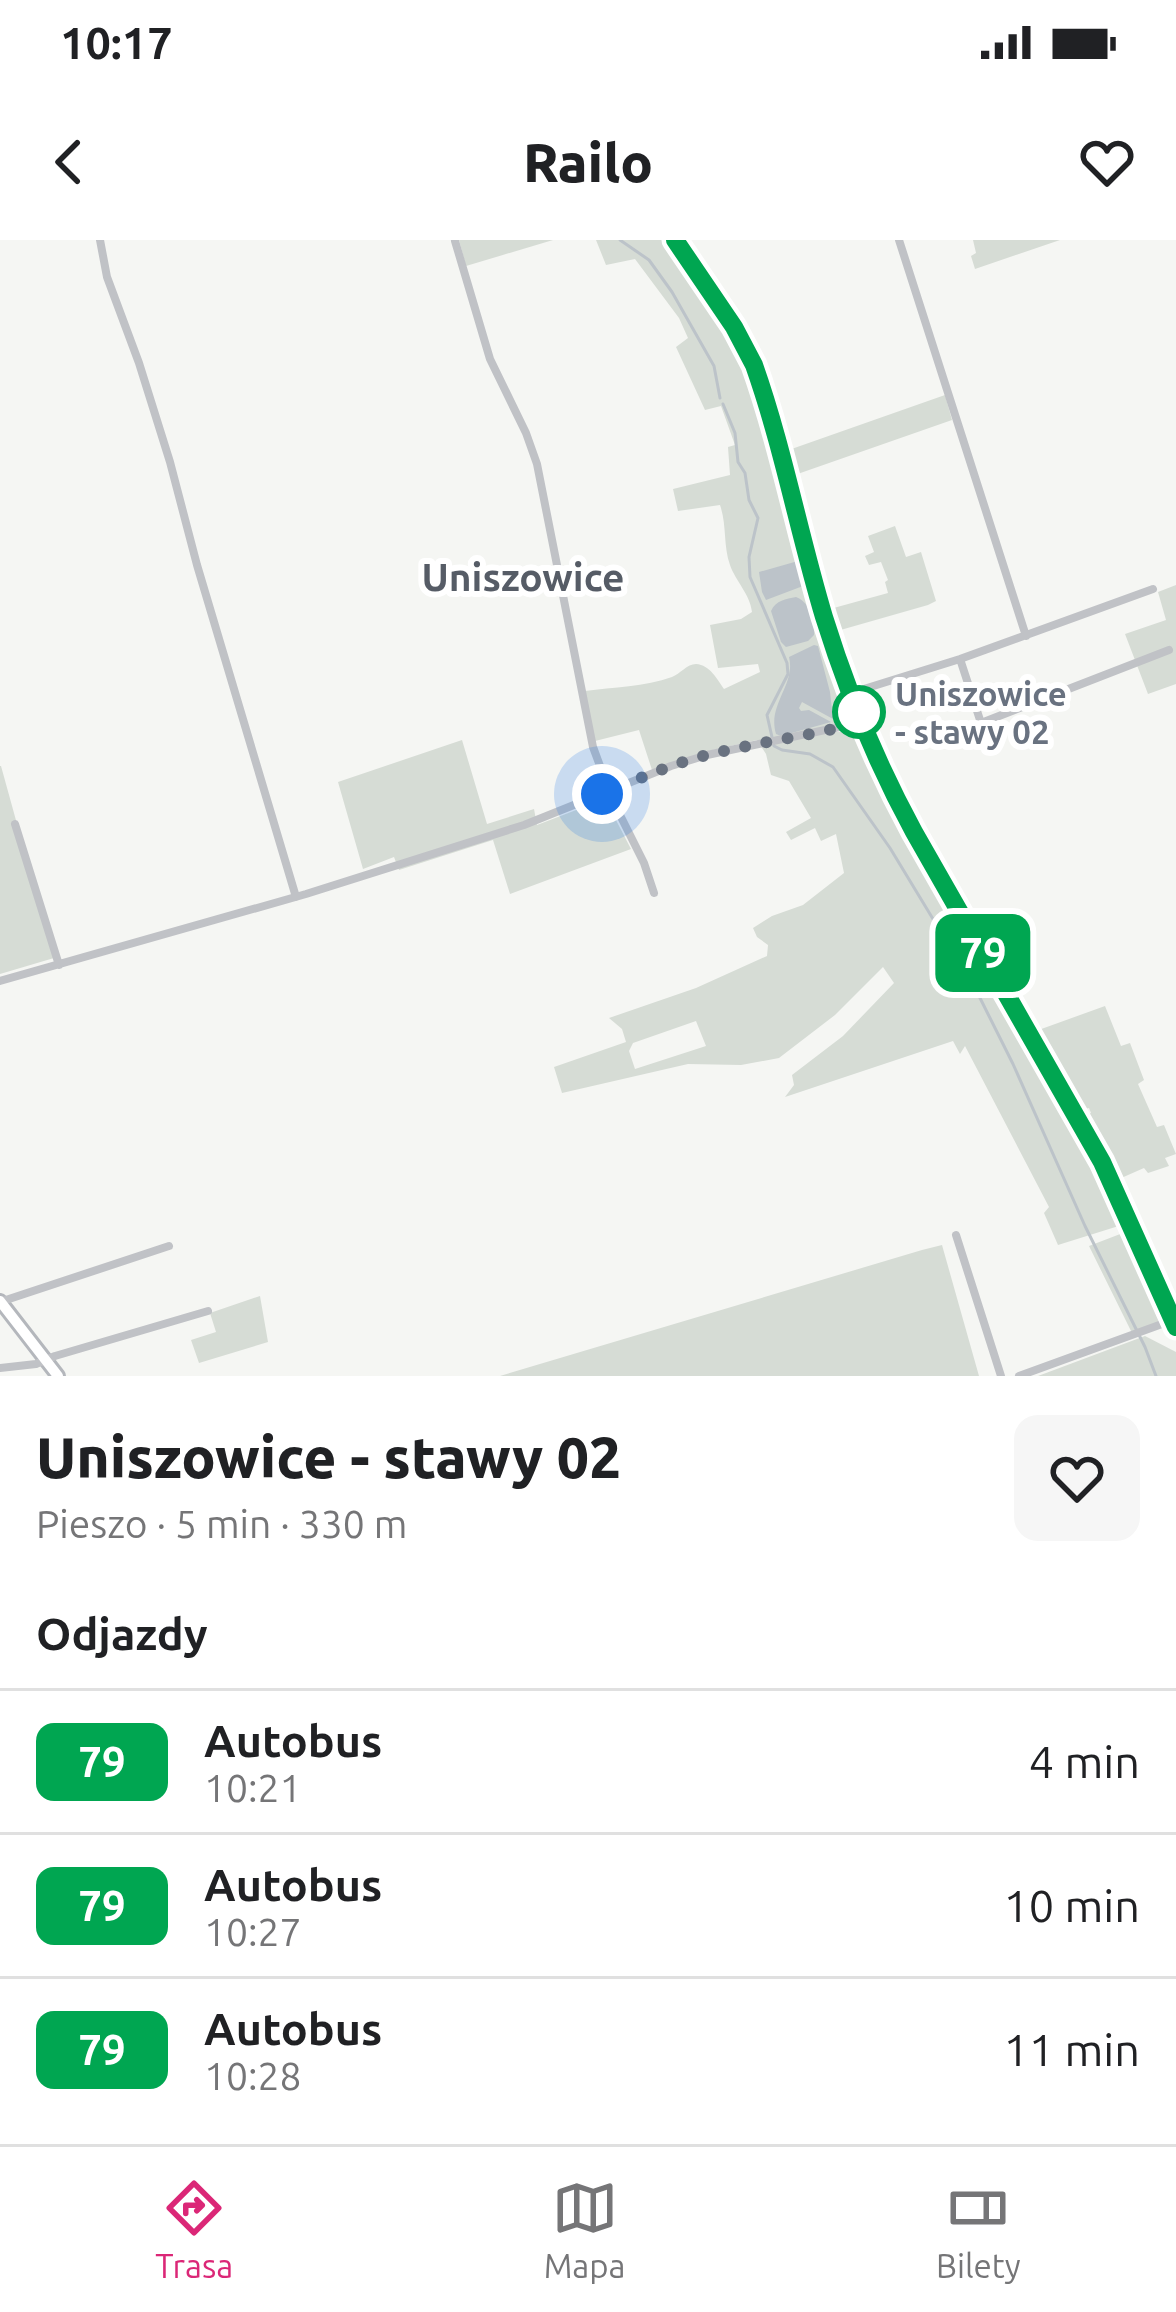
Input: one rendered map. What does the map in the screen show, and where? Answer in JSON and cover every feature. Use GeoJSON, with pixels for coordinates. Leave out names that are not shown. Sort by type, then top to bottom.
{"type":"FeatureCollection","features":[{"type":"Feature","properties":{"kind":"street"},"geometry":{"type":"LineString","coordinates":[[100,240],[107,277],[170,462],[296,897]]}},
{"type":"Feature","properties":{"kind":"street"},"geometry":{"type":"LineString","coordinates":[[675,240],[754,365],[824,614],[862,722],[907,819],[1102,1162],[1174,1323],[1018,1376]]}},
{"type":"Feature","properties":{"kind":"street"},"geometry":{"type":"LineString","coordinates":[[899,240],[1026,635]]}},
{"type":"Feature","properties":{"kind":"street"},"geometry":{"type":"LineString","coordinates":[[455,241],[490,358],[537,464],[593,747],[654,893]]}},
{"type":"Feature","properties":{"kind":"street"},"geometry":{"type":"LineString","coordinates":[[851,693],[1154,589]]}},
{"type":"Feature","properties":{"kind":"street"},"geometry":{"type":"LineString","coordinates":[[960,659],[981,723],[1169,650]]}},
{"type":"Feature","properties":{"kind":"street"},"geometry":{"type":"LineString","coordinates":[[0,981],[296,897],[524,825],[707,755],[862,722]]}},
{"type":"Feature","properties":{"kind":"street"},"geometry":{"type":"LineString","coordinates":[[15,824],[59,964]]}},
{"type":"Feature","properties":{"kind":"street"},"geometry":{"type":"LineString","coordinates":[[956,1235],[1000,1376]]}},
{"type":"Feature","properties":{"kind":"street"},"geometry":{"type":"LineString","coordinates":[[58,1376],[0,1301],[169,1246]]}},
{"type":"Feature","properties":{"kind":"street"},"geometry":{"type":"LineString","coordinates":[[0,1368],[46,1360],[208,1311]]}},
{"type":"Feature","properties":{"kind":"shaded area"},"geometry":{"type":"Polygon","coordinates":[[[459,240],[553,240],[466,266],[459,240]]]}},
{"type":"Feature","properties":{"kind":"shaded area"},"geometry":{"type":"Polygon","coordinates":[[[596,240],[667,240],[729,331],[751,377],[844,694],[836,717],[837,732],[859,731],[897,816],[1050,1078],[1125,1224],[1058,1245],[1044,1213],[1049,1207],[965,1046],[960,1054],[953,1041],[785,1097],[794,1085],[792,1075],[843,1036],[894,983],[883,967],[835,1015],[779,1058],[741,1065],[688,1064],[562,1093],[554,1067],[626,1042],[622,1029],[609,1018],[696,988],[767,956],[768,945],[753,928],[803,905],[844,873],[836,834],[821,841],[815,828],[791,840],[786,832],[811,818],[789,781],[771,775],[757,740],[652,770],[639,730],[595,741],[585,691],[662,680],[696,664],[709,670],[724,689],[760,672],[758,664],[718,668],[710,625],[741,619],[752,612],[751,606],[730,565],[720,505],[678,511],[673,489],[730,475],[728,447],[735,445],[721,406],[705,410],[676,347],[688,338],[679,318],[635,259],[606,265],[596,240]],[[696,1021],[633,1043],[629,1051],[635,1069],[706,1046],[696,1021]]]}},
{"type":"Feature","properties":{"kind":"shaded area"},"geometry":{"type":"Polygon","coordinates":[[[973,240],[1060,240],[975,269],[973,240]]]}},
{"type":"Feature","properties":{"kind":"shaded area"},"geometry":{"type":"Polygon","coordinates":[[[945,395],[952,420],[789,477],[783,452],[945,395]]]}},
{"type":"Feature","properties":{"kind":"shaded area"},"geometry":{"type":"Polygon","coordinates":[[[895,526],[906,557],[921,552],[936,601],[837,631],[830,609],[888,593],[881,562],[869,565],[865,556],[874,552],[868,536],[895,526]]]}},
{"type":"Feature","properties":{"kind":"shaded area"},"geometry":{"type":"Polygon","coordinates":[[[798,561],[803,586],[766,600],[759,572],[798,561]]]}},
{"type":"Feature","properties":{"kind":"shaded area"},"geometry":{"type":"Polygon","coordinates":[[[1176,585],[1176,684],[1148,694],[1125,634],[1166,620],[1158,592],[1176,585]]]}},
{"type":"Feature","properties":{"kind":"shaded area"},"geometry":{"type":"Polygon","coordinates":[[[796,597],[811,613],[814,635],[786,647],[771,611],[778,602],[796,597]]]}},
{"type":"Feature","properties":{"kind":"shaded area"},"geometry":{"type":"Polygon","coordinates":[[[814,645],[830,692],[833,719],[802,702],[801,711],[809,710],[831,722],[781,736],[776,734],[775,713],[789,677],[789,657],[814,645]]]}},
{"type":"Feature","properties":{"kind":"shaded area"},"geometry":{"type":"Polygon","coordinates":[[[462,740],[487,824],[534,809],[537,825],[605,799],[631,849],[510,894],[493,840],[399,870],[394,857],[363,869],[338,782],[462,740]]]}},
{"type":"Feature","properties":{"kind":"shaded area"},"geometry":{"type":"Polygon","coordinates":[[[0,766],[54,958],[0,974],[0,766]]]}},
{"type":"Feature","properties":{"kind":"shaded area"},"geometry":{"type":"Polygon","coordinates":[[[1105,1006],[1121,1046],[1130,1043],[1144,1080],[1138,1084],[1157,1127],[1164,1125],[1176,1154],[1165,1158],[1169,1166],[1148,1173],[1144,1168],[1119,1179],[1085,1116],[1091,1113],[1089,1108],[1081,1110],[1033,1032],[1105,1006]]]}},
{"type":"Feature","properties":{"kind":"shaded area"},"geometry":{"type":"Polygon","coordinates":[[[1128,1231],[1166,1319],[1132,1333],[1089,1246],[1128,1231]]]}},
{"type":"Feature","properties":{"kind":"shaded area"},"geometry":{"type":"Polygon","coordinates":[[[942,1245],[979,1376],[500,1376],[922,1250],[942,1245]]]}},
{"type":"Feature","properties":{"kind":"shaded area"},"geometry":{"type":"Polygon","coordinates":[[[260,1296],[268,1342],[199,1363],[191,1340],[216,1332],[210,1313],[260,1296]]]}},
{"type":"Feature","properties":{"kind":"shaded area"},"geometry":{"type":"Polygon","coordinates":[[[1145,1336],[1176,1352],[1176,1376],[1038,1376],[1145,1336]]]}},
{"type":"Feature","properties":{"kind":"waterway"},"geometry":{"type":"LineString","coordinates":[[620,240],[649,260],[672,292],[714,366],[720,398]]}},
{"type":"Feature","properties":{"kind":"waterway"},"geometry":{"type":"LineString","coordinates":[[723,404],[758,518],[749,557],[750,577],[787,663],[788,674],[767,715],[774,746],[810,754],[833,767],[890,848],[976,990],[1156,1376]]}},
{"type":"Feature","properties":{"kind":"bus line","name":"79"},"geometry":{"type":"LineString","coordinates":[[675,240],[754,365],[828,628],[889,783],[1102,1162],[1176,1327]]}},
{"type":"Feature","properties":{"kind":"place","name":"Uniszowice - stawy 02"},"geometry":{"type":"Point","coordinates":[859,712]}},
{"type":"Feature","properties":{"kind":"district","name":"Uniszowice"},"geometry":{"type":"Point","coordinates":[523,576]}},
{"type":"Feature","properties":{"kind":"route"},"geometry":{"type":"LineString","coordinates":[[602,794],[707,755],[862,722],[859,712]]}}]}
